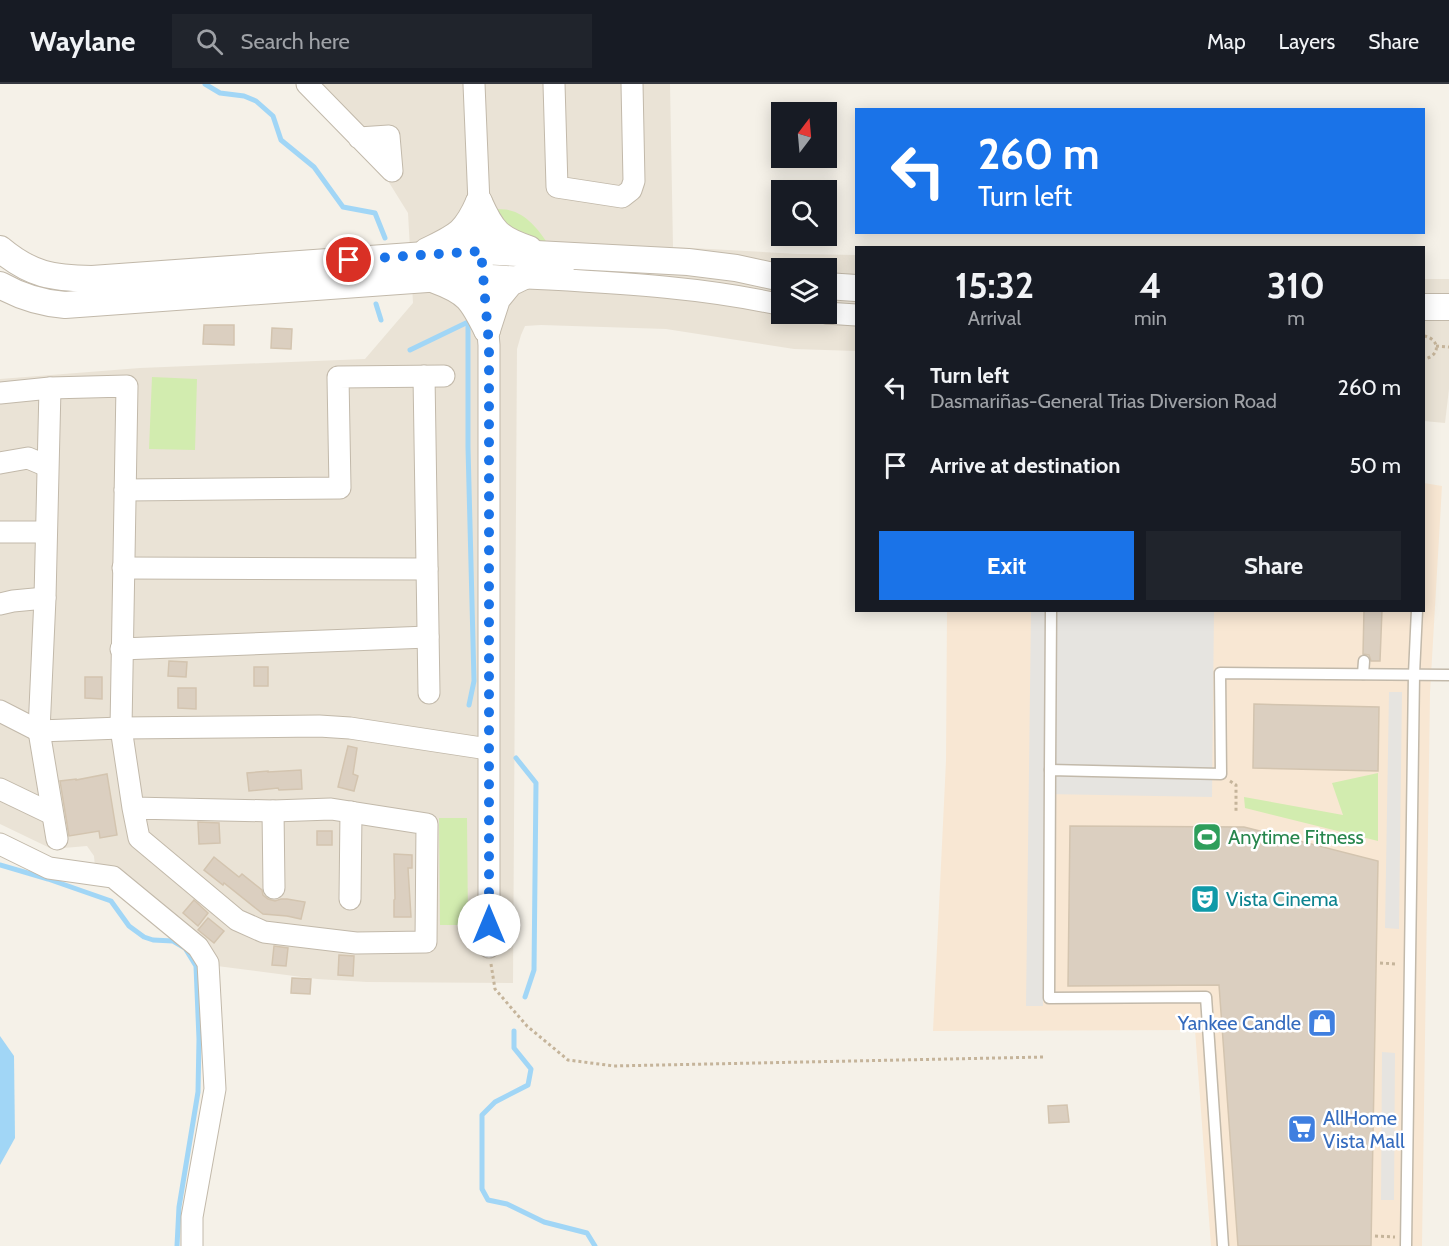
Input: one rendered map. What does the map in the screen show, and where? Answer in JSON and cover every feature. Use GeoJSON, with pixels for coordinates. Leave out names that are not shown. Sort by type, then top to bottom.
{"type":"FeatureCollection","features":[{"type":"Feature","properties":{"kind":"street"},"geometry":{"type":"LineString","coordinates":[[307,84],[359,138]]}},
{"type":"Feature","properties":{"kind":"street"},"geometry":{"type":"LineString","coordinates":[[474,84],[482,263],[489,345],[489,947]]}},
{"type":"Feature","properties":{"kind":"street"},"geometry":{"type":"LineString","coordinates":[[554,84],[557,187],[622,197],[631,190],[634,181],[632,84]]}},
{"type":"Feature","properties":{"kind":"street"},"geometry":{"type":"LineString","coordinates":[[479,202],[490,224],[504,239],[547,254]]}},
{"type":"Feature","properties":{"kind":"street"},"geometry":{"type":"LineString","coordinates":[[419,255],[454,238],[472,218],[479,202]]}},
{"type":"Feature","properties":{"kind":"street"},"geometry":{"type":"LineString","coordinates":[[0,249],[12,259],[40,273],[50,276],[92,279],[419,255],[482,263],[522,278],[678,288],[728,294],[771,303]]}},
{"type":"Feature","properties":{"kind":"street"},"geometry":{"type":"LineString","coordinates":[[0,285],[37,302],[65,305],[432,279],[482,263],[547,254],[714,264],[771,276]]}},
{"type":"Feature","properties":{"kind":"street"},"geometry":{"type":"LineString","coordinates":[[488,330],[497,299],[510,284],[561,260],[588,256]]}},
{"type":"Feature","properties":{"kind":"street"},"geometry":{"type":"LineString","coordinates":[[432,279],[453,287],[465,295],[475,306],[488,330]]}},
{"type":"Feature","properties":{"kind":"street"},"geometry":{"type":"LineString","coordinates":[[837,287],[855,288]]}},
{"type":"Feature","properties":{"kind":"street"},"geometry":{"type":"LineString","coordinates":[[1425,307],[1449,307]]}},
{"type":"Feature","properties":{"kind":"street"},"geometry":{"type":"LineString","coordinates":[[837,314],[855,315]]}},
{"type":"Feature","properties":{"kind":"street"},"geometry":{"type":"LineString","coordinates":[[125,490],[340,488],[338,377],[434,376],[427,569],[429,693]]}},
{"type":"Feature","properties":{"kind":"street"},"geometry":{"type":"LineString","coordinates":[[0,393],[50,388],[127,386],[121,728],[133,808],[139,838],[237,920],[264,932],[356,944],[426,942],[427,824],[331,809],[273,811],[133,808]]}},
{"type":"Feature","properties":{"kind":"street"},"geometry":{"type":"LineString","coordinates":[[50,388],[39,731],[57,839]]}},
{"type":"Feature","properties":{"kind":"street"},"geometry":{"type":"LineString","coordinates":[[0,463],[28,458],[47,466]]}},
{"type":"Feature","properties":{"kind":"street"},"geometry":{"type":"LineString","coordinates":[[0,532],[46,532]]}},
{"type":"Feature","properties":{"kind":"street"},"geometry":{"type":"LineString","coordinates":[[123,568],[427,569]]}},
{"type":"Feature","properties":{"kind":"street"},"geometry":{"type":"LineString","coordinates":[[0,604],[45,598]]}},
{"type":"Feature","properties":{"kind":"street"},"geometry":{"type":"LineString","coordinates":[[122,649],[428,637]]}},
{"type":"Feature","properties":{"kind":"street"},"geometry":{"type":"LineString","coordinates":[[0,711],[39,731],[319,726],[350,728],[488,749]]}},
{"type":"Feature","properties":{"kind":"street"},"geometry":{"type":"LineString","coordinates":[[0,789],[52,814]]}},
{"type":"Feature","properties":{"kind":"street"},"geometry":{"type":"LineString","coordinates":[[273,811],[274,888]]}},
{"type":"Feature","properties":{"kind":"street"},"geometry":{"type":"LineString","coordinates":[[350,899],[351,812]]}},
{"type":"Feature","properties":{"kind":"street"},"geometry":{"type":"LineString","coordinates":[[0,844],[49,868],[112,877],[198,947],[208,963],[215,1089],[192,1216],[192,1246]]}},
{"type":"Feature","properties":{"kind":"lane"},"geometry":{"type":"LineString","coordinates":[[1051,612],[1049,998],[1206,997],[1223,1246]]}},
{"type":"Feature","properties":{"kind":"lane"},"geometry":{"type":"LineString","coordinates":[[1407,1246],[1414,674],[1417,612]]}},
{"type":"Feature","properties":{"kind":"lane"},"geometry":{"type":"LineString","coordinates":[[1364,661],[1364,674]]}},
{"type":"Feature","properties":{"kind":"lane"},"geometry":{"type":"LineString","coordinates":[[1050,770],[1221,774],[1220,673],[1449,675]]}},
{"type":"Feature","properties":{"kind":"path"},"geometry":{"type":"LineString","coordinates":[[1425,336],[1436,343],[1434,354],[1425,359]]}},
{"type":"Feature","properties":{"kind":"path"},"geometry":{"type":"LineString","coordinates":[[1436,346],[1449,347]]}},
{"type":"Feature","properties":{"kind":"path"},"geometry":{"type":"LineString","coordinates":[[1221,774],[1236,785],[1236,812]]}},
{"type":"Feature","properties":{"kind":"path"},"geometry":{"type":"LineString","coordinates":[[489,947],[495,989],[527,1026],[568,1060],[614,1066],[1044,1057]]}},
{"type":"Feature","properties":{"kind":"shaded area"},"geometry":{"type":"Polygon","coordinates":[[[323,84],[670,84],[673,247],[855,255],[855,351],[794,349],[666,329],[525,326],[517,349],[513,983],[367,982],[317,979],[217,966],[95,867],[94,856],[87,846],[52,849],[0,824],[0,379],[140,368],[365,359],[413,303],[408,213],[352,123],[323,84]]]}},
{"type":"Feature","properties":{"kind":"shaded area"},"geometry":{"type":"Polygon","coordinates":[[[1425,279],[1449,279],[1449,389],[1445,423],[1425,421],[1425,279]]]}},
{"type":"Feature","properties":{"kind":"shaded area"},"geometry":{"type":"Polygon","coordinates":[[[1425,483],[1442,486],[1430,693],[1422,1246],[1211,1246],[1195,1030],[933,1031],[946,761],[947,612],[1425,612],[1425,483]]]}},
{"type":"Feature","properties":{"kind":"shaded area"},"geometry":{"type":"Polygon","coordinates":[[[1031,612],[1214,612],[1212,797],[1045,794],[1043,1006],[1026,1006],[1031,612]]]}},
{"type":"Feature","properties":{"kind":"shaded area"},"geometry":{"type":"Polygon","coordinates":[[[1389,692],[1402,692],[1399,929],[1385,928],[1389,692]]]}},
{"type":"Feature","properties":{"kind":"shaded area"},"geometry":{"type":"Polygon","coordinates":[[[1382,1052],[1395,1053],[1394,1200],[1381,1200],[1382,1052]]]}},
{"type":"Feature","properties":{"kind":"green space"},"geometry":{"type":"Polygon","coordinates":[[[493,209],[510,210],[524,217],[539,231],[550,247],[509,231],[493,209]]]}},
{"type":"Feature","properties":{"kind":"green space"},"geometry":{"type":"Polygon","coordinates":[[[152,377],[197,379],[195,450],[149,449],[152,377]]]}},
{"type":"Feature","properties":{"kind":"green space"},"geometry":{"type":"Polygon","coordinates":[[[1378,773],[1378,841],[1245,808],[1244,797],[1343,815],[1332,783],[1378,773]]]}},
{"type":"Feature","properties":{"kind":"green space"},"geometry":{"type":"Polygon","coordinates":[[[439,818],[467,818],[468,925],[440,925],[439,818]]]}},
{"type":"Feature","properties":{"kind":"water"},"geometry":{"type":"Polygon","coordinates":[[[0,1036],[14,1056],[15,1138],[0,1165],[0,1036]]]}},
{"type":"Feature","properties":{"kind":"building"},"geometry":{"type":"Polygon","coordinates":[[[204,325],[234,325],[234,345],[203,344],[204,325]]]}},
{"type":"Feature","properties":{"kind":"building"},"geometry":{"type":"Polygon","coordinates":[[[272,328],[292,329],[291,349],[271,348],[272,328]]]}},
{"type":"Feature","properties":{"kind":"building"},"geometry":{"type":"Polygon","coordinates":[[[1364,612],[1382,612],[1380,661],[1371,661],[1369,655],[1363,654],[1364,612]]]}},
{"type":"Feature","properties":{"kind":"building"},"geometry":{"type":"Polygon","coordinates":[[[169,661],[187,662],[186,677],[168,676],[169,661]]]}},
{"type":"Feature","properties":{"kind":"building"},"geometry":{"type":"Polygon","coordinates":[[[254,667],[268,667],[268,686],[254,686],[254,667]]]}},
{"type":"Feature","properties":{"kind":"building"},"geometry":{"type":"Polygon","coordinates":[[[85,677],[102,677],[102,699],[85,698],[85,677]]]}},
{"type":"Feature","properties":{"kind":"building"},"geometry":{"type":"Polygon","coordinates":[[[178,688],[196,688],[196,709],[178,708],[178,688]]]}},
{"type":"Feature","properties":{"kind":"building"},"geometry":{"type":"Polygon","coordinates":[[[1254,704],[1379,707],[1378,771],[1253,768],[1254,704]]]}},
{"type":"Feature","properties":{"kind":"building"},"geometry":{"type":"Polygon","coordinates":[[[348,746],[357,748],[353,774],[358,776],[354,791],[338,787],[348,746]]]}},
{"type":"Feature","properties":{"kind":"building"},"geometry":{"type":"Polygon","coordinates":[[[301,770],[302,789],[279,790],[278,788],[249,791],[247,773],[301,770]]]}},
{"type":"Feature","properties":{"kind":"building"},"geometry":{"type":"Polygon","coordinates":[[[107,774],[117,835],[100,838],[99,831],[69,836],[60,781],[107,774]]]}},
{"type":"Feature","properties":{"kind":"building"},"geometry":{"type":"Polygon","coordinates":[[[198,822],[219,823],[220,843],[199,844],[198,822]]]}},
{"type":"Feature","properties":{"kind":"building"},"geometry":{"type":"Polygon","coordinates":[[[1070,826],[1244,827],[1378,861],[1371,1246],[1238,1246],[1219,985],[1068,986],[1070,826]]]}},
{"type":"Feature","properties":{"kind":"building"},"geometry":{"type":"Polygon","coordinates":[[[317,831],[332,831],[332,845],[317,845],[317,831]]]}},
{"type":"Feature","properties":{"kind":"building"},"geometry":{"type":"Polygon","coordinates":[[[394,854],[412,855],[412,868],[408,868],[411,917],[394,917],[394,854]]]}},
{"type":"Feature","properties":{"kind":"building"},"geometry":{"type":"Polygon","coordinates":[[[214,857],[239,877],[242,874],[262,890],[263,895],[268,899],[305,902],[301,919],[263,914],[204,870],[214,857]]]}},
{"type":"Feature","properties":{"kind":"building"},"geometry":{"type":"Polygon","coordinates":[[[194,900],[208,913],[198,926],[183,913],[194,900]]]}},
{"type":"Feature","properties":{"kind":"building"},"geometry":{"type":"Polygon","coordinates":[[[208,918],[224,931],[214,943],[198,930],[208,918]]]}},
{"type":"Feature","properties":{"kind":"building"},"geometry":{"type":"Polygon","coordinates":[[[274,946],[288,948],[286,966],[272,965],[274,946]]]}},
{"type":"Feature","properties":{"kind":"building"},"geometry":{"type":"Polygon","coordinates":[[[339,955],[354,956],[353,976],[338,975],[339,955]]]}},
{"type":"Feature","properties":{"kind":"building"},"geometry":{"type":"Polygon","coordinates":[[[292,978],[311,979],[310,994],[291,993],[292,978]]]}},
{"type":"Feature","properties":{"kind":"building"},"geometry":{"type":"Polygon","coordinates":[[[1067,1105],[1069,1122],[1049,1123],[1048,1106],[1067,1105]]]}},
{"type":"Feature","properties":{"kind":"waterway"},"geometry":{"type":"LineString","coordinates":[[205,84],[220,93],[244,96],[256,101],[273,116],[281,140],[314,167],[343,207],[375,213],[385,238]]}},
{"type":"Feature","properties":{"kind":"waterway"},"geometry":{"type":"LineString","coordinates":[[376,304],[381,320]]}},
{"type":"Feature","properties":{"kind":"waterway"},"geometry":{"type":"LineString","coordinates":[[410,350],[468,322],[468,447],[474,681],[469,705]]}},
{"type":"Feature","properties":{"kind":"waterway"},"geometry":{"type":"LineString","coordinates":[[516,758],[536,783],[534,970],[525,997]]}},
{"type":"Feature","properties":{"kind":"waterway"},"geometry":{"type":"LineString","coordinates":[[0,865],[111,901],[129,926],[144,937],[173,941],[185,948],[196,966],[199,1039],[198,1092],[179,1207],[177,1246]]}},
{"type":"Feature","properties":{"kind":"waterway"},"geometry":{"type":"LineString","coordinates":[[514,1031],[514,1048],[531,1069],[528,1085],[495,1102],[482,1115],[482,1189],[488,1200],[507,1204],[544,1222],[587,1233],[595,1246]]}},
{"type":"Feature","properties":{"kind":"place","name":"Anytime Fitness"},"geometry":{"type":"Point","coordinates":[1207,837]}},
{"type":"Feature","properties":{"kind":"place","name":"Vista Cinema"},"geometry":{"type":"Point","coordinates":[1205,899]}},
{"type":"Feature","properties":{"kind":"place","name":"Yankee Candle"},"geometry":{"type":"Point","coordinates":[1322,1023]}},
{"type":"Feature","properties":{"kind":"place","name":"AllHome Vista Mall"},"geometry":{"type":"Point","coordinates":[1302,1129]}},
{"type":"Feature","properties":{"kind":"route"},"geometry":{"type":"LineString","coordinates":[[349,260],[481,251],[489,345],[489,925]]}}]}
